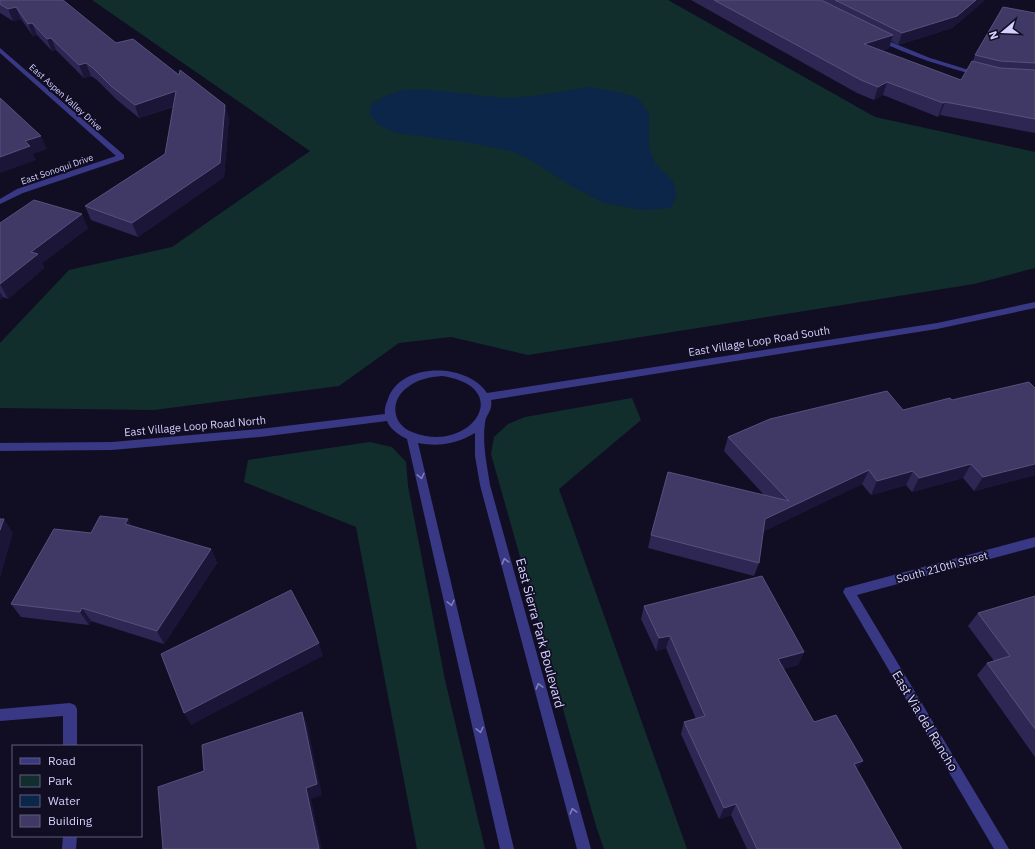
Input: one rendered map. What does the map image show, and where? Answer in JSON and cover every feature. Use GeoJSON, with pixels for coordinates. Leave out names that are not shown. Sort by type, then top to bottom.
{"type":"FeatureCollection","features":[{"type":"Feature","properties":{"kind":"street"},"geometry":{"type":"LineString","coordinates":[[876,37],[903,51],[943,65],[988,76]]}},
{"type":"Feature","properties":{"kind":"street","name":"East Aspen Valley Drive"},"geometry":{"type":"LineString","coordinates":[[0,50],[121,157]]}},
{"type":"Feature","properties":{"kind":"street"},"geometry":{"type":"LineString","coordinates":[[0,62],[10,59]]}},
{"type":"Feature","properties":{"kind":"street","name":"East Sonoqui Drive"},"geometry":{"type":"LineString","coordinates":[[0,202],[20,192],[121,157]]}},
{"type":"Feature","properties":{"kind":"street"},"geometry":{"type":"LineString","coordinates":[[1030,306],[1035,315]]}},
{"type":"Feature","properties":{"kind":"street","name":"East Village Loop Road South"},"geometry":{"type":"LineString","coordinates":[[485,397],[936,326],[1030,306]]}},
{"type":"Feature","properties":{"kind":"street"},"geometry":{"type":"LineString","coordinates":[[442,373],[456,375],[469,380],[478,387],[485,397],[487,405],[485,414],[471,432],[458,438],[443,442],[427,442],[412,438],[402,433],[390,417],[390,406],[394,395],[402,386],[414,379],[428,374],[442,373]]}},
{"type":"Feature","properties":{"kind":"street","name":"East Village Loop Road North"},"geometry":{"type":"LineString","coordinates":[[0,448],[112,446],[260,433],[390,417]]}},
{"type":"Feature","properties":{"kind":"street","name":"East Sierra Park Boulevard"},"geometry":{"type":"LineString","coordinates":[[480,422],[480,456],[485,486],[584,849]]}},
{"type":"Feature","properties":{"kind":"street"},"geometry":{"type":"LineString","coordinates":[[412,438],[507,849]]}},
{"type":"Feature","properties":{"kind":"street","name":"South 210th Street"},"geometry":{"type":"LineString","coordinates":[[849,592],[1035,542]]}},
{"type":"Feature","properties":{"kind":"street","name":"East Via del Rancho"},"geometry":{"type":"LineString","coordinates":[[849,592],[1002,849]]}},
{"type":"Feature","properties":{"kind":"street"},"geometry":{"type":"LineString","coordinates":[[0,715],[70,710],[70,745]]}},
{"type":"Feature","properties":{"kind":"street"},"geometry":{"type":"LineString","coordinates":[[70,837],[70,849]]}},
{"type":"Feature","properties":{"kind":"green space"},"geometry":{"type":"Polygon","coordinates":[[[92,0],[668,0],[875,117],[1035,152],[1035,268],[974,284],[528,355],[451,337],[399,343],[339,386],[154,410],[0,408],[0,343],[69,270],[172,247],[310,151],[92,0]]]}},
{"type":"Feature","properties":{"kind":"green space"},"geometry":{"type":"Polygon","coordinates":[[[632,398],[641,420],[559,489],[687,849],[604,849],[596,826],[491,454],[494,437],[508,424],[525,417],[632,398]]]}},
{"type":"Feature","properties":{"kind":"green space"},"geometry":{"type":"Polygon","coordinates":[[[370,442],[392,447],[406,462],[408,486],[445,680],[485,849],[417,849],[356,527],[244,482],[248,460],[370,442]]]}},
{"type":"Feature","properties":{"kind":"water"},"geometry":{"type":"Polygon","coordinates":[[[588,87],[615,91],[638,98],[649,113],[649,148],[655,163],[673,181],[677,195],[671,208],[642,210],[604,203],[575,188],[529,159],[510,151],[471,143],[396,133],[377,124],[369,113],[372,104],[385,96],[403,90],[424,89],[505,98],[533,96],[588,87]]]}},
{"type":"Feature","properties":{"kind":"building"},"geometry":{"type":"Polygon","coordinates":[[[0,0],[63,0],[116,43],[133,39],[179,75],[180,70],[225,105],[220,163],[132,223],[85,206],[165,154],[176,91],[135,105],[111,86],[93,68],[86,63],[79,65],[51,38],[47,39],[32,23],[28,24],[16,7],[8,9],[0,4],[0,0]]]}},
{"type":"Feature","properties":{"kind":"building"},"geometry":{"type":"Polygon","coordinates":[[[714,0],[821,0],[893,35],[864,44],[961,80],[972,61],[1000,68],[1035,70],[1035,119],[945,102],[943,103],[887,82],[878,87],[861,80],[714,0]]]}},
{"type":"Feature","properties":{"kind":"building"},"geometry":{"type":"Polygon","coordinates":[[[835,0],[976,0],[957,16],[902,33],[835,0]]]}},
{"type":"Feature","properties":{"kind":"building"},"geometry":{"type":"Polygon","coordinates":[[[1003,7],[1035,13],[1035,63],[1000,61],[975,55],[1003,7]]]}},
{"type":"Feature","properties":{"kind":"building"},"geometry":{"type":"Polygon","coordinates":[[[0,98],[41,136],[25,141],[30,146],[0,157],[0,98]]]}},
{"type":"Feature","properties":{"kind":"building"},"geometry":{"type":"Polygon","coordinates":[[[34,200],[82,214],[31,252],[38,254],[0,284],[0,223],[34,200]]]}},
{"type":"Feature","properties":{"kind":"building"},"geometry":{"type":"Polygon","coordinates":[[[1029,382],[1035,388],[1035,464],[983,477],[971,464],[919,478],[913,471],[877,481],[869,470],[765,519],[759,563],[651,535],[668,472],[789,501],[728,437],[770,419],[887,391],[903,410],[950,398],[952,400],[1029,382]]]}},
{"type":"Feature","properties":{"kind":"building"},"geometry":{"type":"Polygon","coordinates":[[[100,516],[128,519],[125,524],[211,549],[157,631],[82,608],[80,612],[11,604],[54,529],[91,533],[100,516]]]}},
{"type":"Feature","properties":{"kind":"building"},"geometry":{"type":"Polygon","coordinates":[[[0,519],[4,519],[0,530],[0,519]]]}},
{"type":"Feature","properties":{"kind":"building"},"geometry":{"type":"Polygon","coordinates":[[[762,576],[804,652],[778,659],[814,722],[836,715],[863,761],[854,764],[902,849],[757,849],[736,804],[724,808],[684,722],[705,716],[670,636],[659,638],[644,606],[762,576]]]}},
{"type":"Feature","properties":{"kind":"building"},"geometry":{"type":"Polygon","coordinates":[[[291,590],[319,643],[184,713],[161,654],[291,590]]]}},
{"type":"Feature","properties":{"kind":"building"},"geometry":{"type":"Polygon","coordinates":[[[1035,596],[1035,729],[987,663],[1010,656],[978,613],[1035,596]]]}},
{"type":"Feature","properties":{"kind":"building"},"geometry":{"type":"Polygon","coordinates":[[[302,712],[317,784],[306,788],[319,849],[163,849],[158,787],[204,771],[202,745],[302,712]]]}}]}
